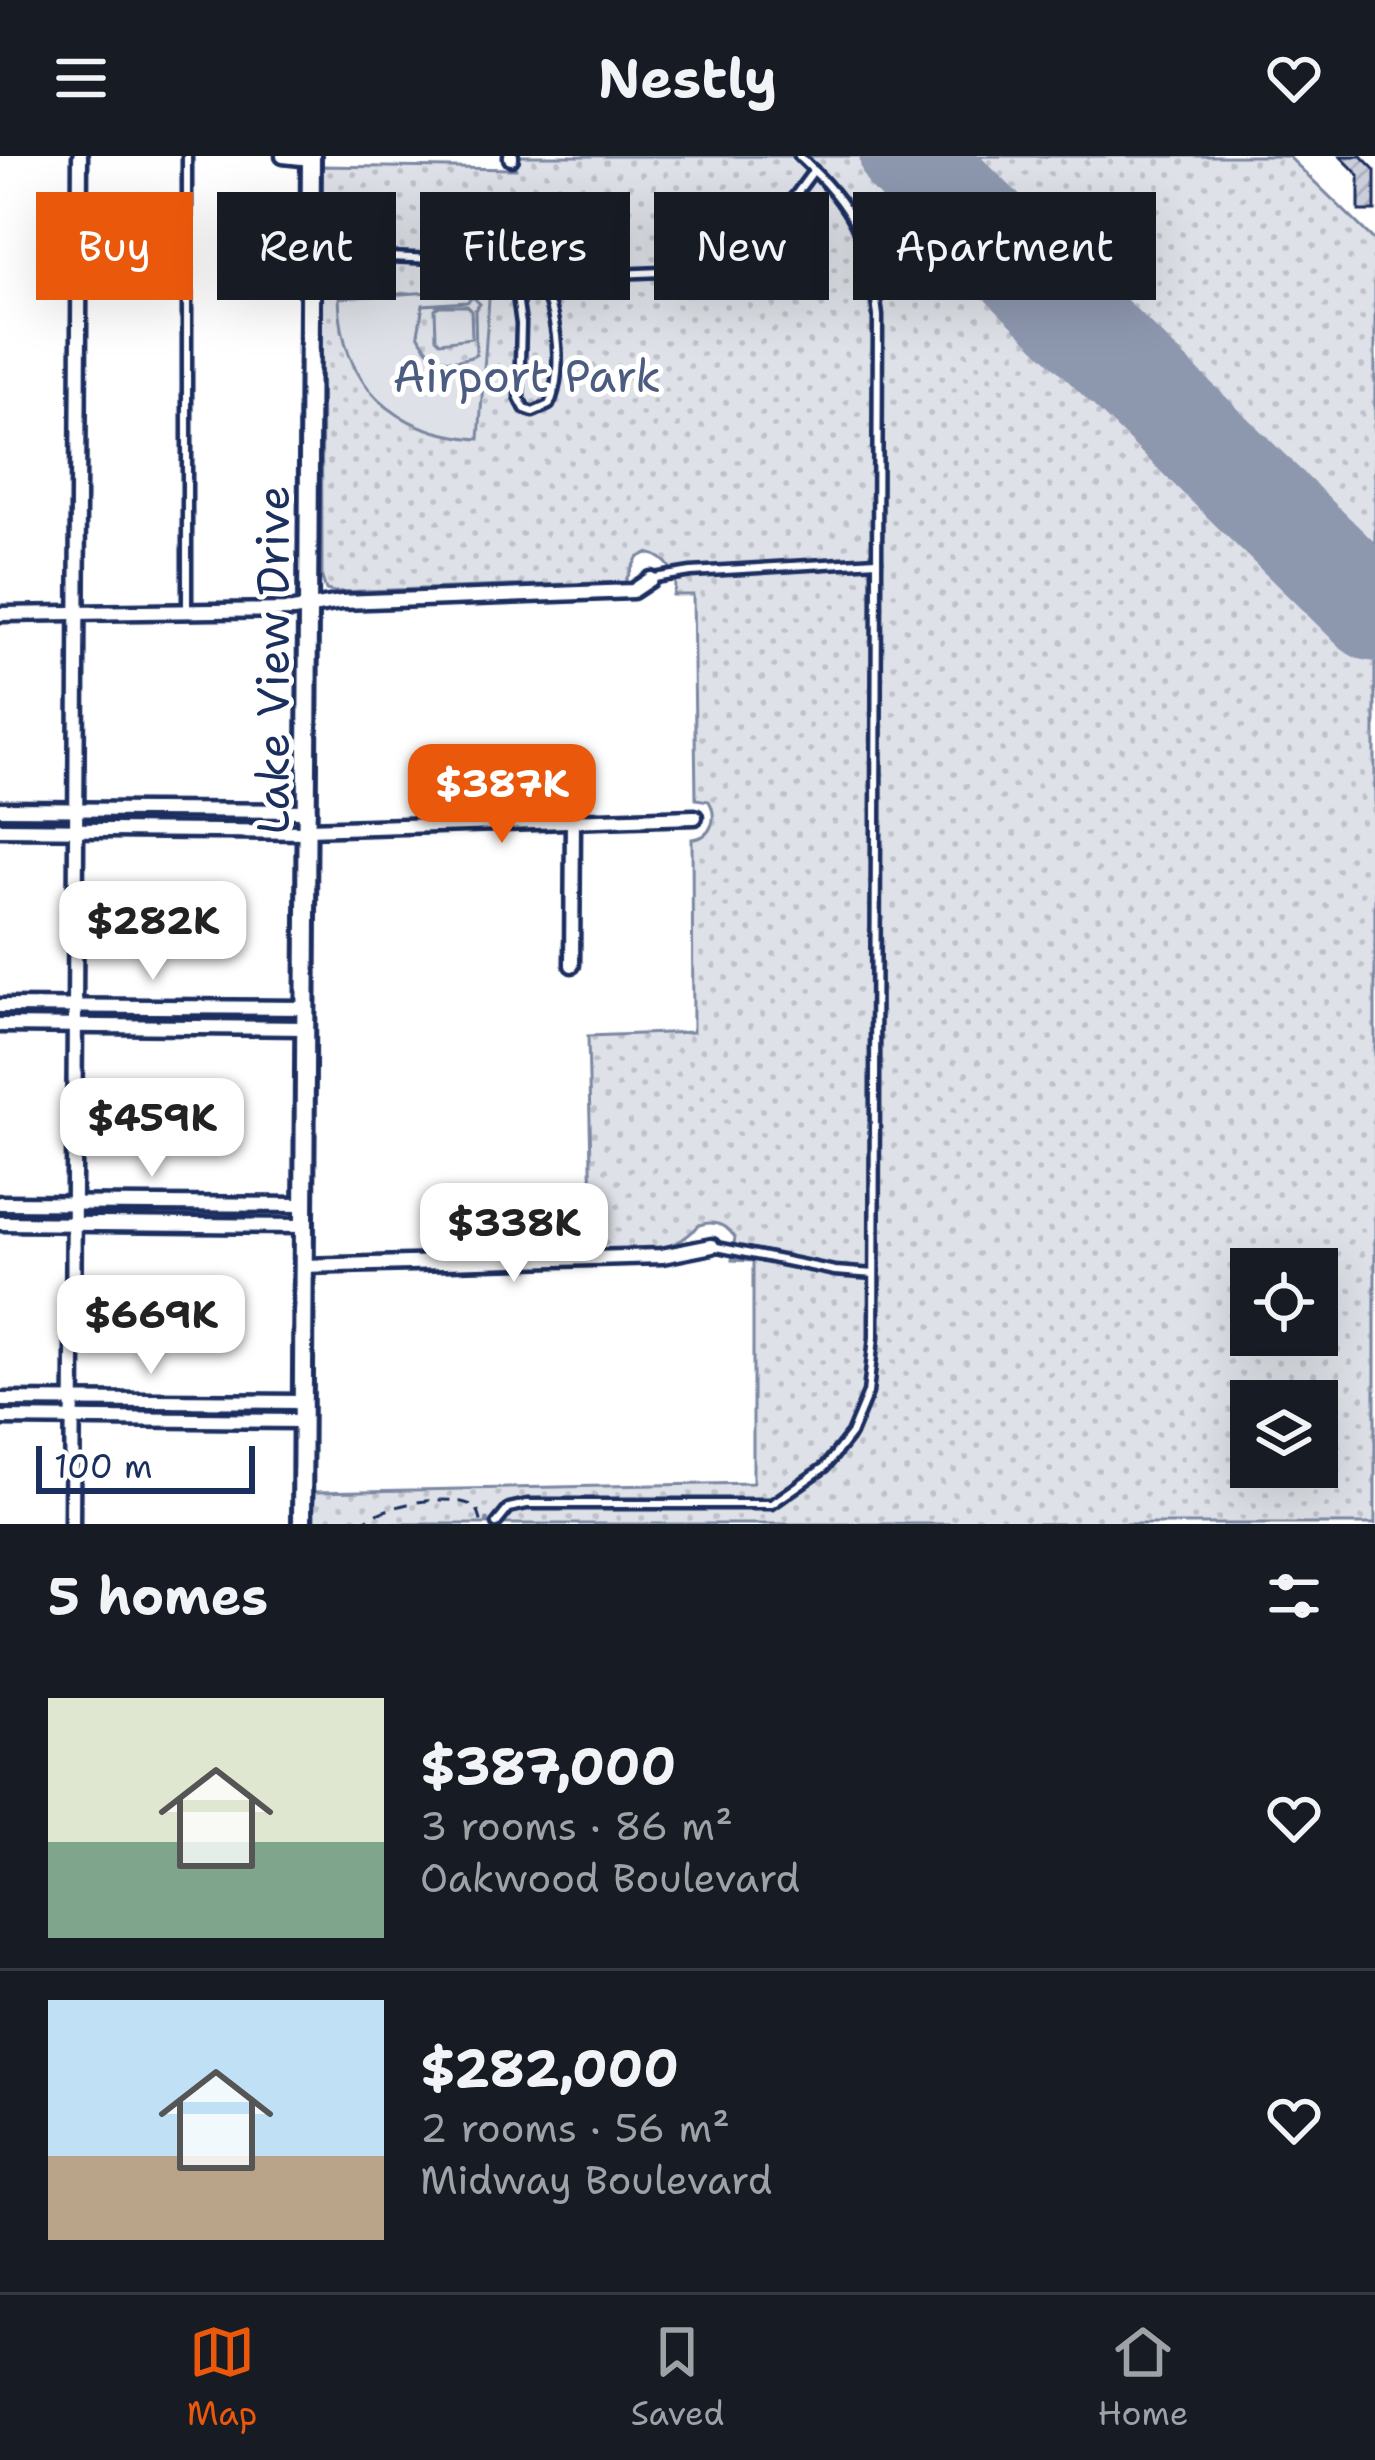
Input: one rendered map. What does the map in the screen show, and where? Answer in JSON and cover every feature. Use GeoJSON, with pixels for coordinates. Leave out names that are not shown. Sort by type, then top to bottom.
{"type":"FeatureCollection","features":[{"type":"Feature","properties":{"kind":"street"},"geometry":{"type":"LineString","coordinates":[[72,1524],[80,156]]}},
{"type":"Feature","properties":{"kind":"street"},"geometry":{"type":"LineString","coordinates":[[283,156],[311,158]]}},
{"type":"Feature","properties":{"kind":"street","name":"Lake View Drive"},"geometry":{"type":"LineString","coordinates":[[311,158],[311,192]]}},
{"type":"Feature","properties":{"kind":"street","name":"Lake View Drive"},"geometry":{"type":"LineString","coordinates":[[302,1524],[310,300]]}},
{"type":"Feature","properties":{"kind":"street"},"geometry":{"type":"LineString","coordinates":[[0,614],[292,610],[633,591],[651,578]]}},
{"type":"Feature","properties":{"kind":"street"},"geometry":{"type":"LineString","coordinates":[[0,809],[308,824]]}},
{"type":"Feature","properties":{"kind":"street"},"geometry":{"type":"LineString","coordinates":[[0,829],[695,817]]}},
{"type":"Feature","properties":{"kind":"street"},"geometry":{"type":"LineString","coordinates":[[572,965],[573,819]]}},
{"type":"Feature","properties":{"kind":"street"},"geometry":{"type":"LineString","coordinates":[[0,1006],[306,1018]]}},
{"type":"Feature","properties":{"kind":"street"},"geometry":{"type":"LineString","coordinates":[[0,1025],[306,1018]]}},
{"type":"Feature","properties":{"kind":"street"},"geometry":{"type":"LineString","coordinates":[[0,1202],[304,1205]]}},
{"type":"Feature","properties":{"kind":"street"},"geometry":{"type":"LineString","coordinates":[[0,1223],[304,1226]]}},
{"type":"Feature","properties":{"kind":"street"},"geometry":{"type":"LineString","coordinates":[[303,1266],[662,1256],[712,1246]]}},
{"type":"Feature","properties":{"kind":"street"},"geometry":{"type":"LineString","coordinates":[[0,1400],[302,1412]]}},
{"type":"Feature","properties":{"kind":"street"},"geometry":{"type":"LineString","coordinates":[[0,1418],[302,1412]]}},
{"type":"Feature","properties":{"kind":"lane"},"geometry":{"type":"LineString","coordinates":[[187,156],[187,611]]}},
{"type":"Feature","properties":{"kind":"lane"},"geometry":{"type":"LineString","coordinates":[[496,1524],[509,1508],[526,1504],[772,1504],[825,1467],[851,1434],[868,1393],[874,1337],[878,316],[872,270],[858,227],[834,189],[799,156]]}},
{"type":"Feature","properties":{"kind":"lane"},"geometry":{"type":"LineString","coordinates":[[630,274],[712,265],[751,238],[794,197],[814,170]]}},
{"type":"Feature","properties":{"kind":"lane"},"geometry":{"type":"LineString","coordinates":[[520,300],[519,398],[533,412],[549,405],[555,378],[551,300]]}},
{"type":"Feature","properties":{"kind":"lane"},"geometry":{"type":"LineString","coordinates":[[651,578],[877,561]]}},
{"type":"Feature","properties":{"kind":"lane"},"geometry":{"type":"LineString","coordinates":[[712,1246],[874,1274]]}},
{"type":"Feature","properties":{"kind":"path"},"geometry":{"type":"LineString","coordinates":[[359,1524],[389,1507],[451,1500],[475,1506],[482,1524]]}},
{"type":"Feature","properties":{"kind":"green space","name":"Airport Park"},"geometry":{"type":"Polygon","coordinates":[[[517,156],[871,156],[908,192],[853,192],[853,300],[1017,300],[1375,653],[1375,1524],[488,1524],[487,1518],[486,1524],[314,1524],[314,1492],[753,1483],[753,1261],[732,1260],[735,1237],[710,1223],[664,1247],[593,1252],[588,1036],[693,1032],[692,839],[709,831],[713,814],[709,801],[696,799],[693,595],[673,595],[670,568],[647,553],[637,558],[625,582],[326,590],[322,578],[321,300],[396,300],[396,192],[321,192],[321,166],[516,169],[517,156]]]}},
{"type":"Feature","properties":{"kind":"green space"},"geometry":{"type":"Polygon","coordinates":[[[959,156],[1288,156],[1375,241],[1375,562],[1107,300],[1156,300],[1156,192],[996,192],[959,156]]]}},
{"type":"Feature","properties":{"kind":"green space"},"geometry":{"type":"Polygon","coordinates":[[[420,293],[420,300],[469,300],[423,305],[418,334],[423,343],[435,355],[458,360],[476,355],[475,310],[480,304],[476,300],[489,300],[479,439],[422,427],[378,399],[350,356],[339,300],[396,300],[396,294],[420,293]]]}},
{"type":"Feature","properties":{"kind":"green space"},"geometry":{"type":"Polygon","coordinates":[[[467,306],[472,338],[440,342],[435,309],[467,306]]]}},
{"type":"Feature","properties":{"kind":"building"},"geometry":{"type":"Polygon","coordinates":[[[1340,156],[1361,156],[1375,170],[1375,211],[1359,211],[1359,175],[1340,156]]]}},
{"type":"Feature","properties":{"kind":"runway"},"geometry":{"type":"LineString","coordinates":[[909,156],[1375,612]]}}]}
